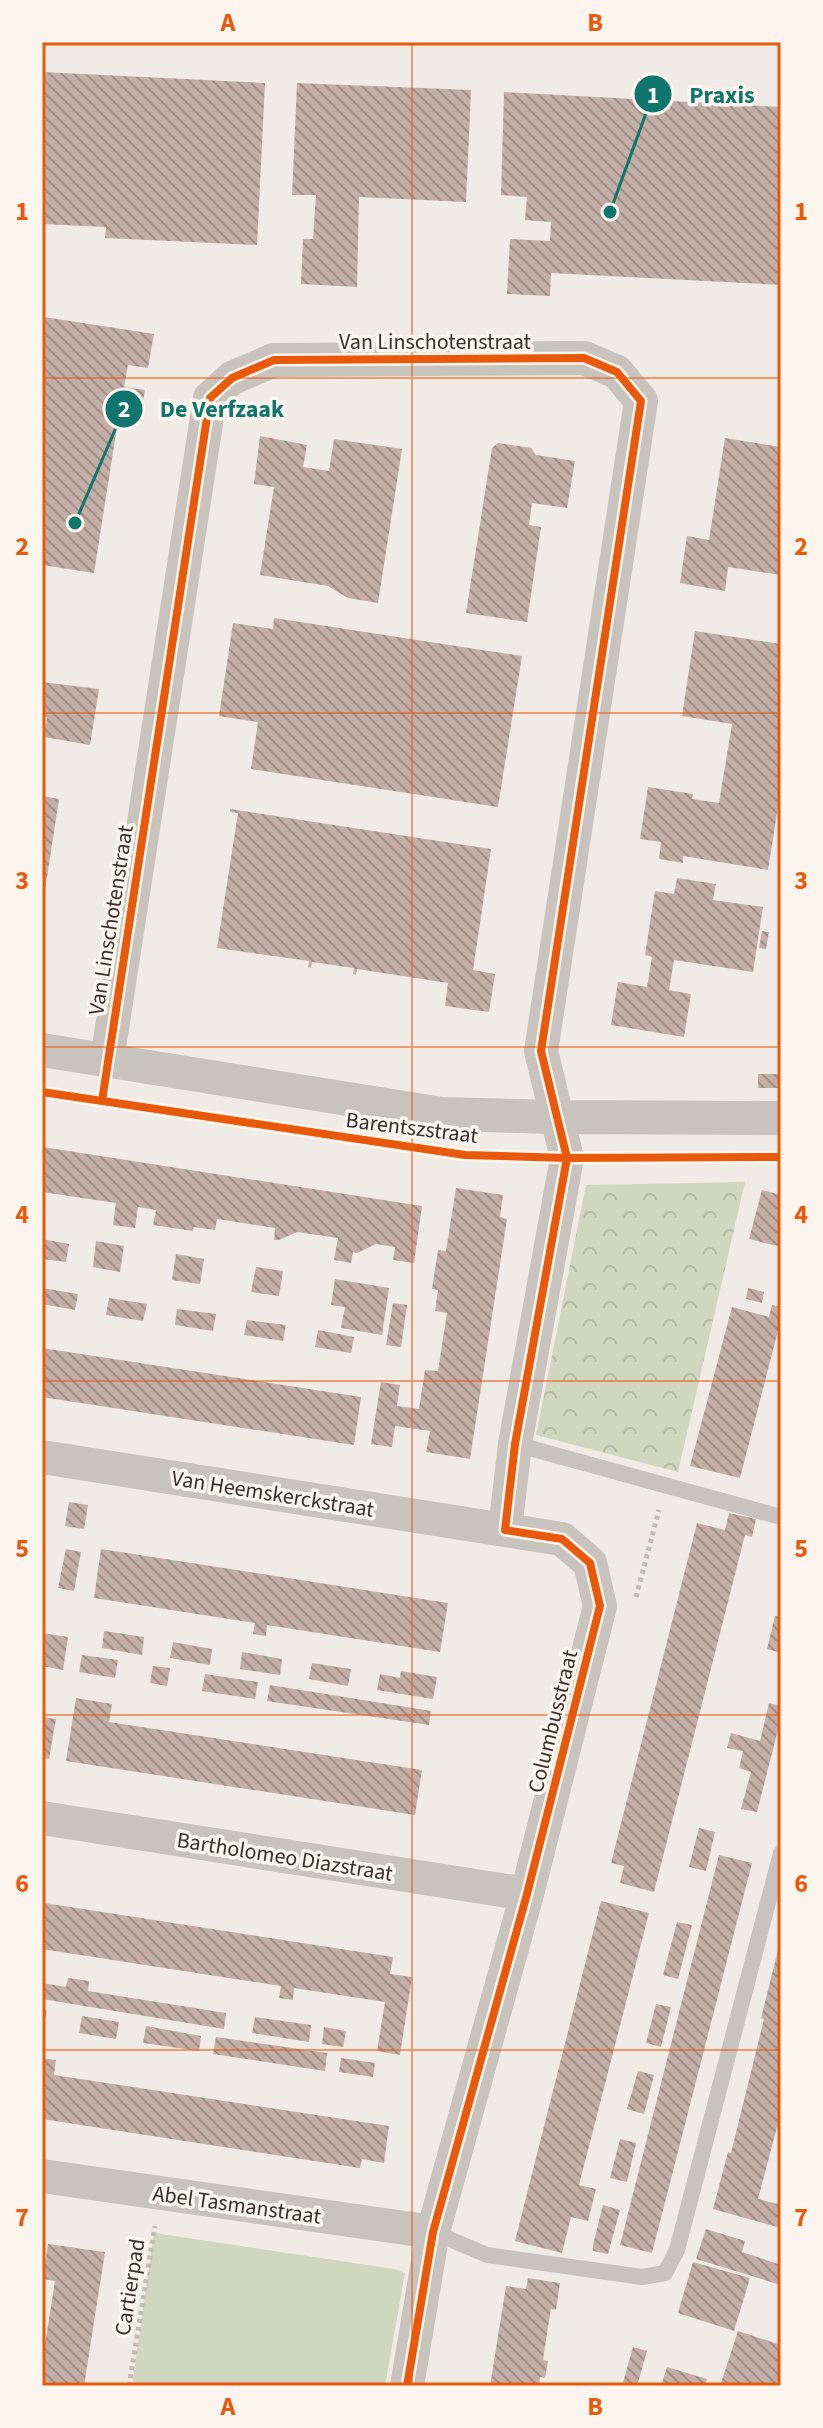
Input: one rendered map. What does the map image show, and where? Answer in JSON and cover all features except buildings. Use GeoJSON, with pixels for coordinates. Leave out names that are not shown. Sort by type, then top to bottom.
{"type":"FeatureCollection","features":[{"type":"Feature","properties":{"kind":"street","name":"Van Linschotenstraat"},"geometry":{"type":"LineString","coordinates":[[107,1060],[210,398],[232,378],[274,360],[584,358],[617,372],[641,401],[541,1051],[556,1117]]}},
{"type":"Feature","properties":{"kind":"street","name":"Barentszstraat"},"geometry":{"type":"LineString","coordinates":[[42,1050],[442,1114],[781,1118]]}},
{"type":"Feature","properties":{"kind":"street"},"geometry":{"type":"LineString","coordinates":[[505,1530],[515,1444],[567,1158],[556,1117]]}},
{"type":"Feature","properties":{"kind":"street","name":"Van Heemskerckstraat"},"geometry":{"type":"LineString","coordinates":[[42,1457],[505,1530]]}},
{"type":"Feature","properties":{"kind":"street","name":"Columbusstraat"},"geometry":{"type":"LineString","coordinates":[[407,2386],[433,2232],[527,1894],[600,1606],[590,1563],[562,1539],[505,1530]]}},
{"type":"Feature","properties":{"kind":"street","name":"Bartholomeo Diazstraat"},"geometry":{"type":"LineString","coordinates":[[42,1818],[527,1894]]}},
{"type":"Feature","properties":{"kind":"street","name":"Abel Tasmanstraat"},"geometry":{"type":"LineString","coordinates":[[42,2176],[433,2232]]}},
{"type":"Feature","properties":{"kind":"lane"},"geometry":{"type":"LineString","coordinates":[[515,1444],[781,1517]]}},
{"type":"Feature","properties":{"kind":"lane"},"geometry":{"type":"LineString","coordinates":[[433,2232],[487,2255],[642,2277],[665,2273],[677,2250],[781,1853]]}},
{"type":"Feature","properties":{"kind":"green space"},"geometry":{"type":"Polygon","coordinates":[[[745,1182],[678,1472],[536,1435],[586,1185],[745,1182]]]}},
{"type":"Feature","properties":{"kind":"green space"},"geometry":{"type":"Polygon","coordinates":[[[154,2233],[405,2273],[385,2386],[132,2386],[154,2233]]]}},
{"type":"Feature","properties":{"kind":"cycle path"},"geometry":{"type":"LineString","coordinates":[[102,1101],[210,398],[232,378],[274,360],[584,358],[617,372],[641,401],[541,1051],[567,1158],[515,1444],[505,1530],[562,1539],[590,1563],[600,1606],[527,1894],[433,2232],[407,2386]]}},
{"type":"Feature","properties":{"kind":"cycle path"},"geometry":{"type":"LineString","coordinates":[[42,1092],[465,1155],[781,1157]]}},
{"type":"Feature","properties":{"kind":"place","name":"Praxis"},"geometry":{"type":"Point","coordinates":[610,212]}},
{"type":"Feature","properties":{"kind":"place","name":"De Verfzaak"},"geometry":{"type":"Point","coordinates":[75,523]}}]}
